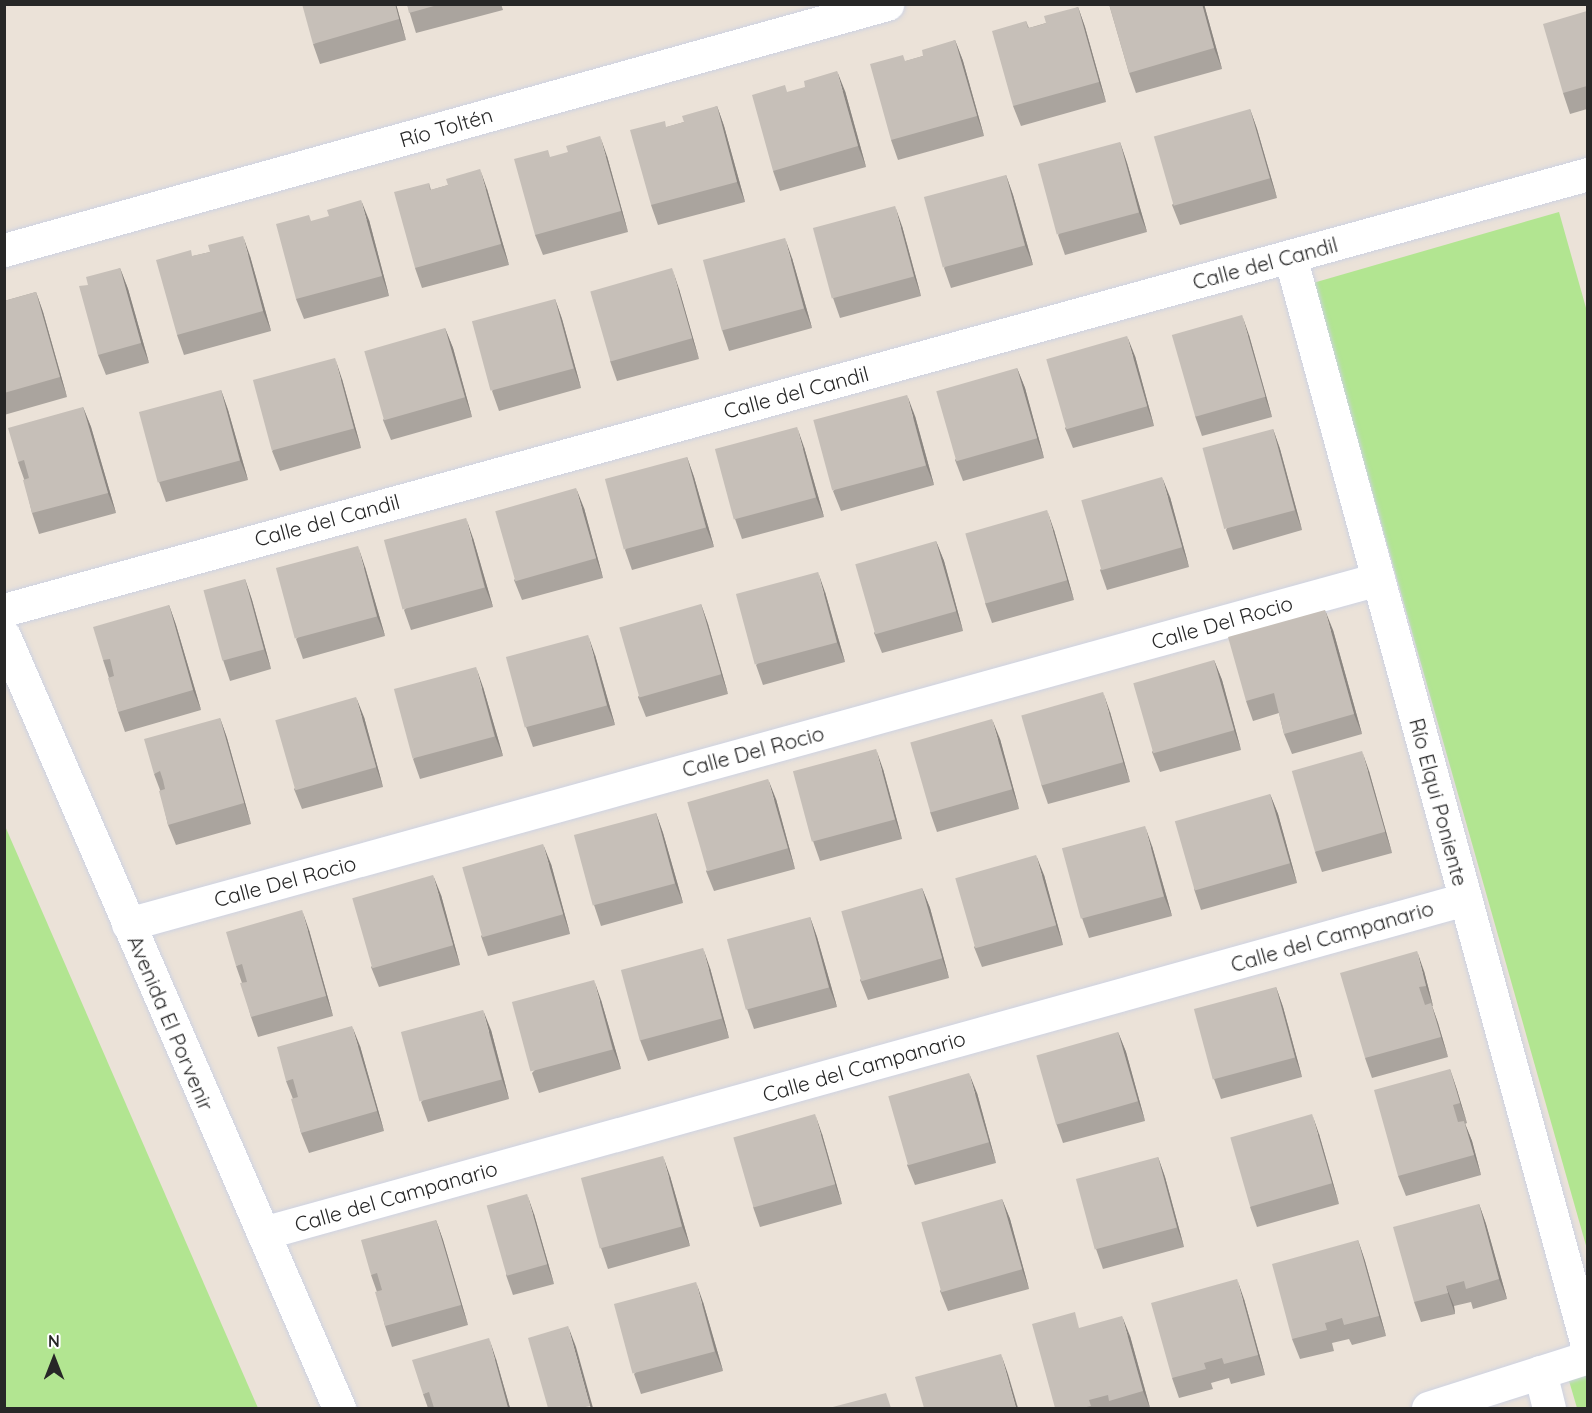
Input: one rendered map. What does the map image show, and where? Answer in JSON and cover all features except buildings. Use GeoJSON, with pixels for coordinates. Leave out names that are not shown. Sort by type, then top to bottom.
{"type":"FeatureCollection","features":[{"type":"Feature","properties":{"kind":"street","name":"Río Toltén"},"geometry":{"type":"LineString","coordinates":[[4,250],[887,4]]}},
{"type":"Feature","properties":{"kind":"street","name":"Calle del Candil"},"geometry":{"type":"LineString","coordinates":[[4,610],[1587,174]]}},
{"type":"Feature","properties":{"kind":"street","name":"Río Elqui Poniente"},"geometry":{"type":"LineString","coordinates":[[1290,256],[1587,1348]]}},
{"type":"Feature","properties":{"kind":"street","name":"Calle Del Rocio"},"geometry":{"type":"LineString","coordinates":[[129,924],[1378,579]]}},
{"type":"Feature","properties":{"kind":"street","name":"Avenida El Porvenir"},"geometry":{"type":"LineString","coordinates":[[4,636],[339,1408]]}},
{"type":"Feature","properties":{"kind":"street","name":"Calle del Campanario"},"geometry":{"type":"LineString","coordinates":[[263,1233],[1465,899]]}},
{"type":"Feature","properties":{"kind":"street"},"geometry":{"type":"LineString","coordinates":[[1428,1408],[1587,1357]]}},
{"type":"Feature","properties":{"kind":"street"},"geometry":{"type":"LineString","coordinates":[[1540,1372],[1550,1408]]}},
{"type":"Feature","properties":{"kind":"green space"},"geometry":{"type":"Polygon","coordinates":[[[1559,212],[1588,315],[1587,1249],[1313,283],[1559,212]]]}},
{"type":"Feature","properties":{"kind":"green space"},"geometry":{"type":"Polygon","coordinates":[[[5,826],[258,1408],[5,1408],[5,826]]]}},
{"type":"Feature","properties":{"kind":"green space"},"geometry":{"type":"Polygon","coordinates":[[[1587,1342],[1587,1408],[1577,1408],[1560,1350],[1587,1342]]]}}]}
